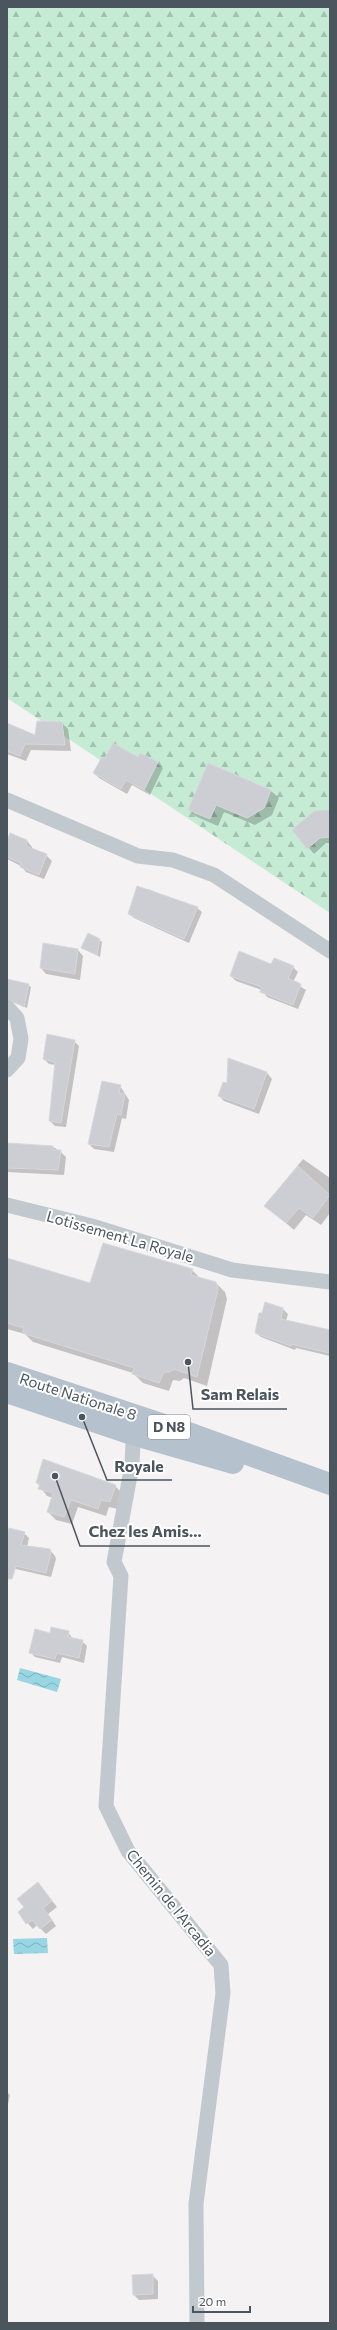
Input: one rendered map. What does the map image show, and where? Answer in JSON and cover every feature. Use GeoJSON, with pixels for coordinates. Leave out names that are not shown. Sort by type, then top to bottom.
{"type":"FeatureCollection","features":[{"type":"Feature","properties":{"kind":"main road","name":"Route Nationale 8"},"geometry":{"type":"LineString","coordinates":[[7,1373],[138,1426],[330,1490]]}},
{"type":"Feature","properties":{"kind":"main road","name":"Route Nationale 8"},"geometry":{"type":"LineString","coordinates":[[7,1392],[138,1426],[330,1484]]}},
{"type":"Feature","properties":{"kind":"street"},"geometry":{"type":"LineString","coordinates":[[7,800],[138,856],[173,860],[214,875],[330,951]]}},
{"type":"Feature","properties":{"kind":"street"},"geometry":{"type":"LineString","coordinates":[[7,1007],[17,1018],[21,1039],[18,1058],[7,1070]]}},
{"type":"Feature","properties":{"kind":"street","name":"Lotissement La Royale"},"geometry":{"type":"LineString","coordinates":[[7,1206],[92,1226],[232,1270],[330,1282]]}},
{"type":"Feature","properties":{"kind":"street","name":"Chemin de l'Arcadia"},"geometry":{"type":"LineString","coordinates":[[138,1426],[114,1562],[121,1576],[106,1806],[128,1850],[221,1965],[223,1993],[196,2204],[197,2323]]}},
{"type":"Feature","properties":{"kind":"green space"},"geometry":{"type":"Polygon","coordinates":[[[7,7],[330,7],[330,913],[7,698],[7,7]]]}},
{"type":"Feature","properties":{"kind":"water"},"geometry":{"type":"Polygon","coordinates":[[[20,1668],[61,1679],[57,1692],[17,1680],[20,1668]]]}},
{"type":"Feature","properties":{"kind":"water"},"geometry":{"type":"Polygon","coordinates":[[[47,1938],[48,1953],[14,1954],[13,1939],[47,1938]]]}},
{"type":"Feature","properties":{"kind":"building"},"geometry":{"type":"Polygon","coordinates":[[[37,721],[62,722],[65,745],[25,744],[20,756],[7,751],[7,723],[35,735],[37,721]]]}},
{"type":"Feature","properties":{"kind":"building"},"geometry":{"type":"Polygon","coordinates":[[[113,743],[138,757],[140,753],[158,762],[144,790],[126,780],[121,789],[93,773],[102,757],[105,758],[113,743]]]}},
{"type":"Feature","properties":{"kind":"building"},"geometry":{"type":"Polygon","coordinates":[[[208,763],[271,790],[264,808],[247,818],[216,805],[210,819],[188,810],[208,763]]]}},
{"type":"Feature","properties":{"kind":"building"},"geometry":{"type":"Polygon","coordinates":[[[330,810],[330,837],[320,838],[307,849],[292,830],[314,811],[330,810]]]}},
{"type":"Feature","properties":{"kind":"building"},"geometry":{"type":"Polygon","coordinates":[[[10,833],[27,840],[26,846],[47,854],[39,875],[20,867],[21,863],[7,857],[7,841],[10,833]]]}},
{"type":"Feature","properties":{"kind":"building"},"geometry":{"type":"Polygon","coordinates":[[[137,886],[198,907],[184,939],[128,914],[137,886]]]}},
{"type":"Feature","properties":{"kind":"building"},"geometry":{"type":"Polygon","coordinates":[[[88,933],[100,939],[97,955],[81,948],[88,933]]]}},
{"type":"Feature","properties":{"kind":"building"},"geometry":{"type":"Polygon","coordinates":[[[43,943],[78,949],[75,974],[40,968],[43,943]]]}},
{"type":"Feature","properties":{"kind":"building"},"geometry":{"type":"Polygon","coordinates":[[[239,951],[271,964],[274,958],[294,966],[288,978],[301,984],[293,1005],[260,992],[262,987],[230,976],[239,951]]]}},
{"type":"Feature","properties":{"kind":"building"},"geometry":{"type":"Polygon","coordinates":[[[7,979],[29,984],[24,1007],[7,998],[7,979]]]}},
{"type":"Feature","properties":{"kind":"building"},"geometry":{"type":"Polygon","coordinates":[[[47,1034],[75,1040],[61,1123],[49,1121],[55,1062],[43,1059],[47,1034]]]}},
{"type":"Feature","properties":{"kind":"building"},"geometry":{"type":"Polygon","coordinates":[[[228,1058],[267,1072],[254,1109],[218,1096],[223,1082],[227,1083],[228,1058]]]}},
{"type":"Feature","properties":{"kind":"building"},"geometry":{"type":"Polygon","coordinates":[[[102,1081],[121,1085],[119,1093],[125,1094],[121,1115],[117,1114],[109,1147],[88,1144],[102,1081]]]}},
{"type":"Feature","properties":{"kind":"building"},"geometry":{"type":"Polygon","coordinates":[[[7,1143],[53,1146],[53,1150],[61,1150],[58,1170],[7,1168],[7,1143]]]}},
{"type":"Feature","properties":{"kind":"building"},"geometry":{"type":"Polygon","coordinates":[[[298,1166],[330,1195],[313,1218],[299,1208],[286,1223],[264,1206],[298,1166]]]}},
{"type":"Feature","properties":{"kind":"building"},"geometry":{"type":"Polygon","coordinates":[[[103,1243],[193,1269],[191,1275],[216,1282],[218,1289],[197,1377],[174,1369],[170,1372],[164,1372],[159,1383],[132,1374],[134,1368],[22,1333],[24,1328],[7,1323],[7,1258],[90,1283],[103,1243]]]}},
{"type":"Feature","properties":{"kind":"building"},"geometry":{"type":"Polygon","coordinates":[[[265,1302],[283,1308],[281,1319],[330,1330],[329,1353],[291,1344],[291,1346],[255,1333],[259,1313],[262,1313],[265,1302]]]}},
{"type":"Feature","properties":{"kind":"building"},"geometry":{"type":"Polygon","coordinates":[[[43,1459],[116,1485],[110,1502],[101,1500],[98,1509],[71,1500],[64,1517],[47,1512],[53,1493],[38,1489],[40,1484],[36,1483],[43,1459]]]}},
{"type":"Feature","properties":{"kind":"building"},"geometry":{"type":"Polygon","coordinates":[[[9,1528],[25,1532],[21,1545],[50,1549],[51,1553],[46,1573],[16,1566],[12,1579],[7,1579],[7,1536],[9,1528]]]}},
{"type":"Feature","properties":{"kind":"building"},"geometry":{"type":"Polygon","coordinates":[[[51,1627],[69,1631],[68,1637],[83,1640],[79,1658],[57,1653],[55,1659],[29,1653],[35,1629],[50,1633],[51,1627]]]}},
{"type":"Feature","properties":{"kind":"building"},"geometry":{"type":"Polygon","coordinates":[[[38,1882],[52,1901],[43,1908],[52,1920],[40,1929],[32,1920],[26,1924],[18,1912],[24,1907],[17,1899],[38,1882]]]}},
{"type":"Feature","properties":{"kind":"building"},"geometry":{"type":"Polygon","coordinates":[[[153,2274],[153,2294],[133,2295],[132,2275],[153,2274]]]}},
{"type":"Feature","properties":{"kind":"place","name":"Sam Relais"},"geometry":{"type":"Point","coordinates":[188,1362]}},
{"type":"Feature","properties":{"kind":"place","name":"Royale"},"geometry":{"type":"Point","coordinates":[82,1417]}},
{"type":"Feature","properties":{"kind":"place","name":"Chez les Amis..."},"geometry":{"type":"Point","coordinates":[55,1476]}}]}
